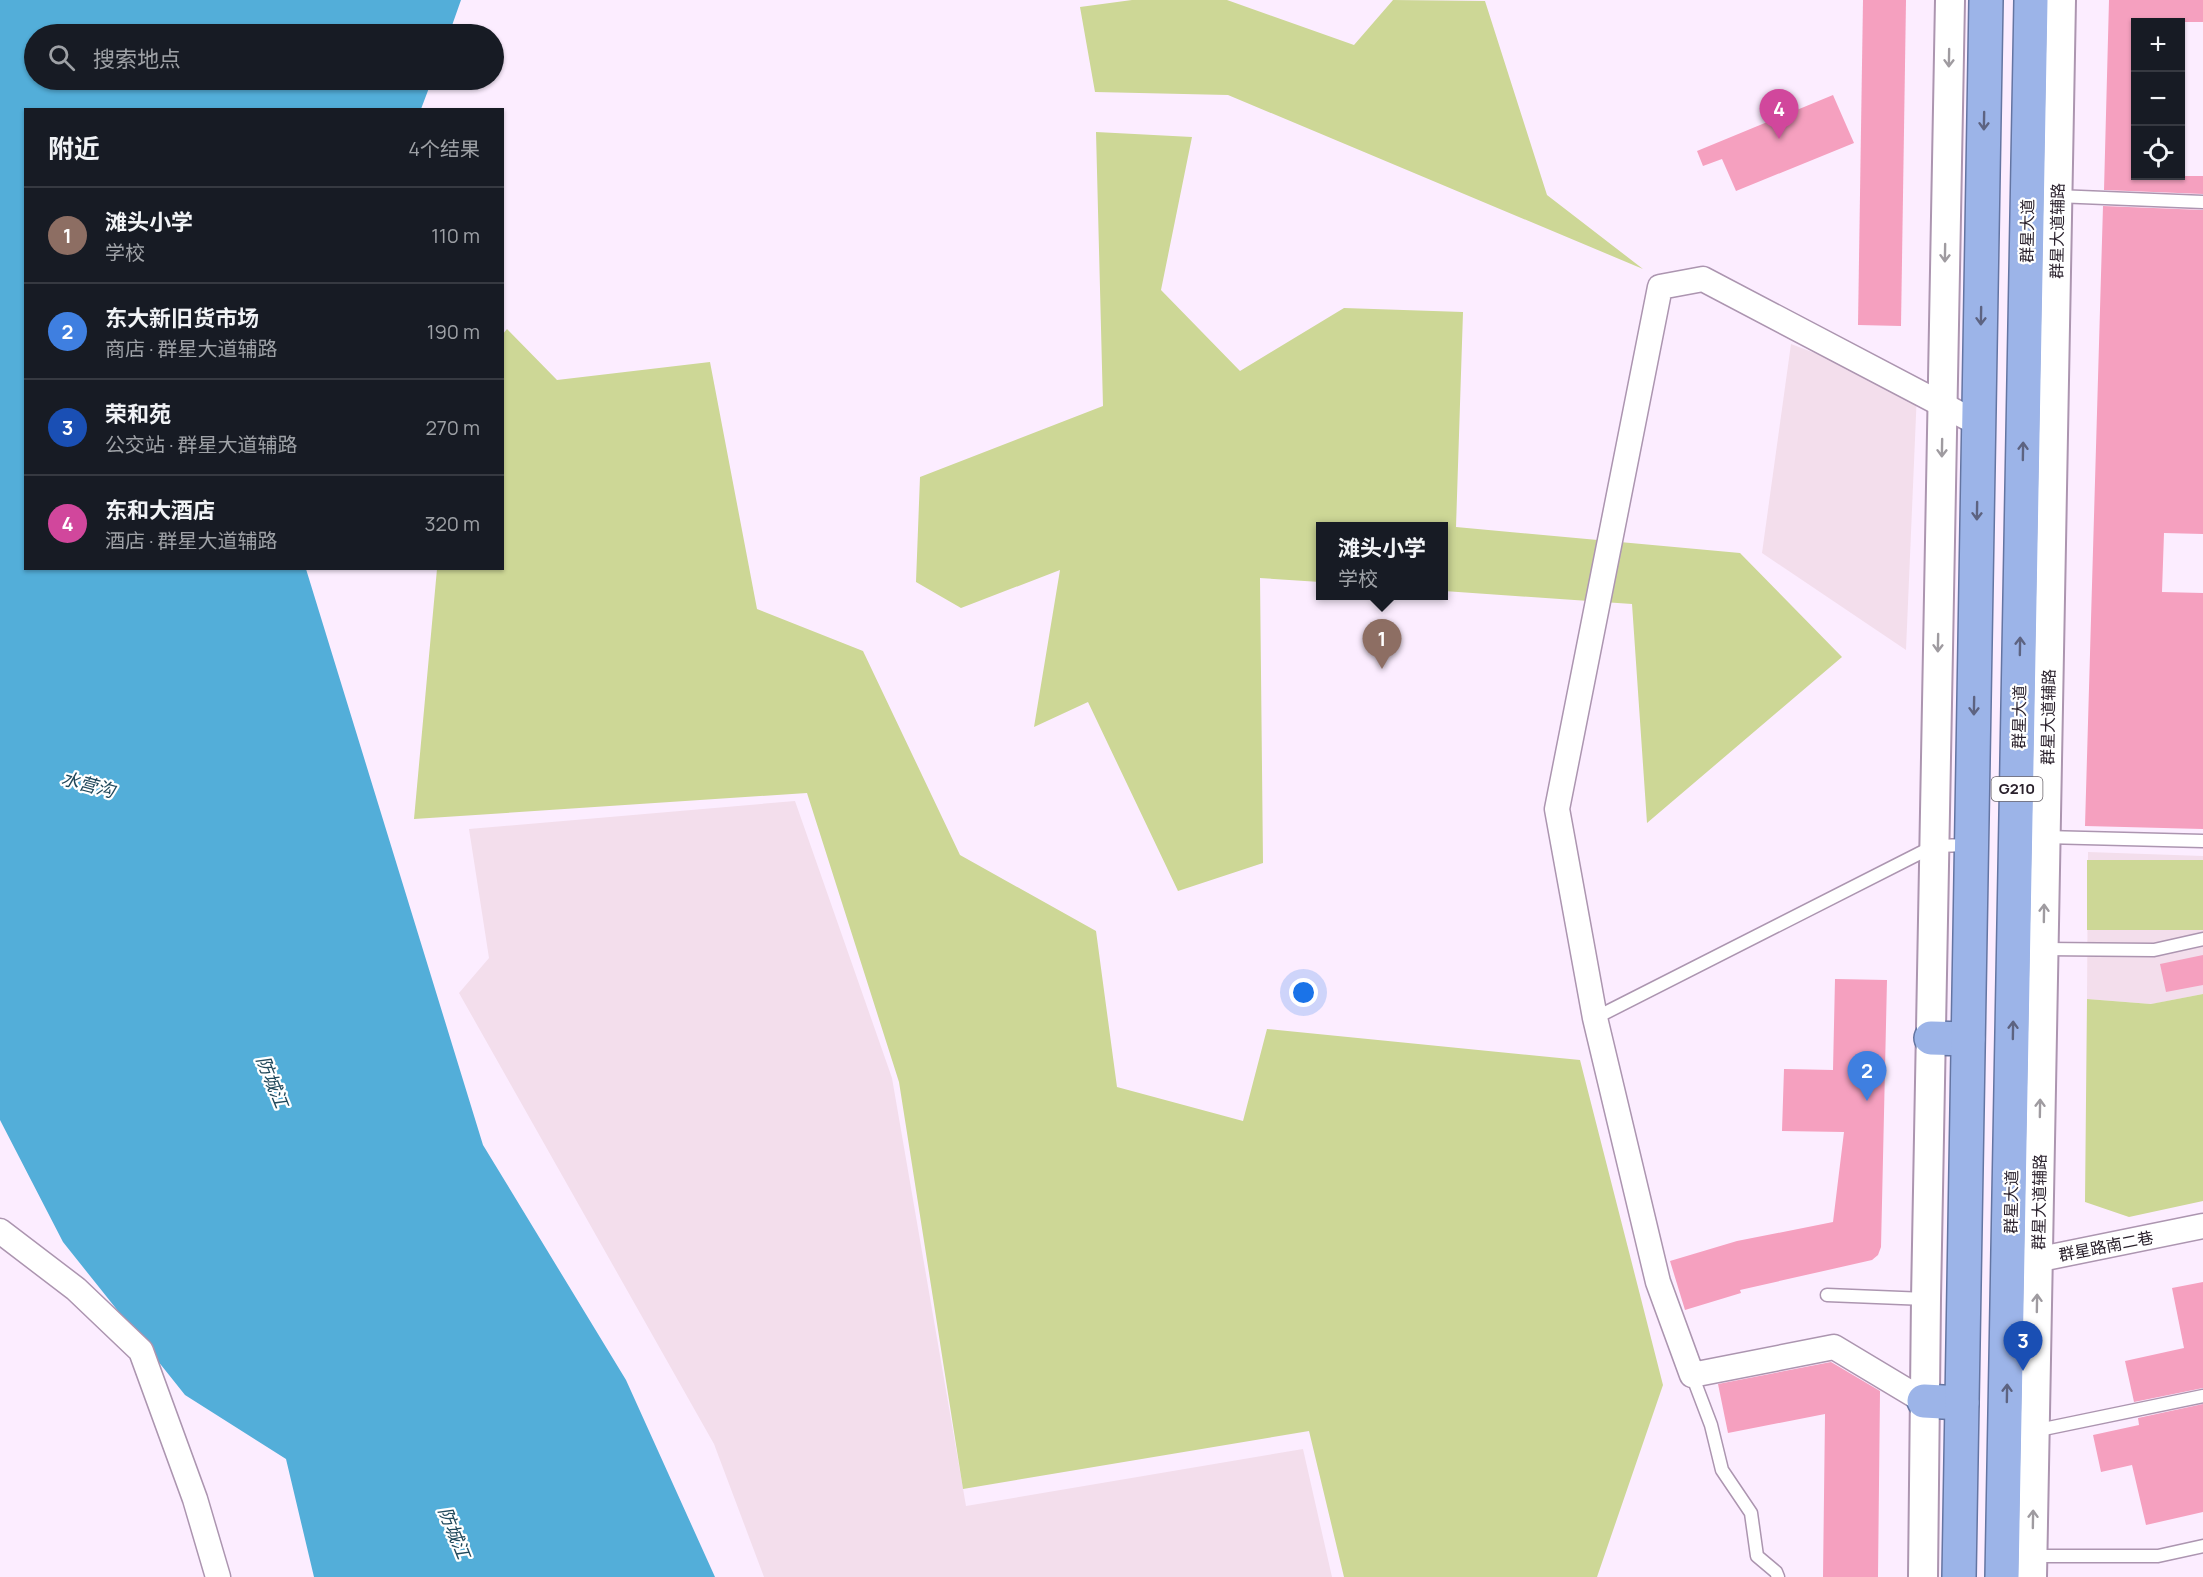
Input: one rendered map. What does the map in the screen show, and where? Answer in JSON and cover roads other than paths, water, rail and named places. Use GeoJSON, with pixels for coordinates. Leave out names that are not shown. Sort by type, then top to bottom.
{"type":"FeatureCollection","features":[{"type":"Feature","properties":{"kind":"highway","name":"G210"},"geometry":{"type":"LineString","coordinates":[[1959,1564],[1986,0]]}},
{"type":"Feature","properties":{"kind":"highway","name":"群星大道"},"geometry":{"type":"LineString","coordinates":[[2017,1562],[2042,196],[2031,0]]}},
{"type":"Feature","properties":{"kind":"highway"},"geometry":{"type":"LineString","coordinates":[[1931,1038],[1968,1039]]}},
{"type":"Feature","properties":{"kind":"highway"},"geometry":{"type":"LineString","coordinates":[[1924,1401],[1962,1402]]}},
{"type":"Feature","properties":{"kind":"highway"},"geometry":{"type":"LineString","coordinates":[[1959,1564],[2017,1562]]}},
{"type":"Feature","properties":{"kind":"street"},"geometry":{"type":"LineString","coordinates":[[1923,1577],[1924,1401],[1950,0]]}},
{"type":"Feature","properties":{"kind":"street","name":"群星大道辅路"},"geometry":{"type":"LineString","coordinates":[[2042,196],[2061,0]]}},
{"type":"Feature","properties":{"kind":"street"},"geometry":{"type":"LineString","coordinates":[[1924,1401],[1834,1347],[1692,1375],[1658,1282],[1595,1018],[1557,809],[1660,287],[1703,279],[1942,407],[1979,424]]}},
{"type":"Feature","properties":{"kind":"street","name":"群星路南二巷"},"geometry":{"type":"LineString","coordinates":[[2024,1262],[2203,1226]]}},
{"type":"Feature","properties":{"kind":"street"},"geometry":{"type":"LineString","coordinates":[[0,1231],[76,1289],[141,1351],[195,1499],[218,1577]]}},
{"type":"Feature","properties":{"kind":"lane"},"geometry":{"type":"LineString","coordinates":[[2042,196],[2203,202]]}},
{"type":"Feature","properties":{"kind":"lane"},"geometry":{"type":"LineString","coordinates":[[2031,836],[2203,841]]}},
{"type":"Feature","properties":{"kind":"lane"},"geometry":{"type":"LineString","coordinates":[[1595,1018],[1934,846],[1972,845]]}},
{"type":"Feature","properties":{"kind":"lane"},"geometry":{"type":"LineString","coordinates":[[2029,949],[2154,950],[2203,939]]}},
{"type":"Feature","properties":{"kind":"lane"},"geometry":{"type":"LineString","coordinates":[[1827,1294],[1926,1299]]}},
{"type":"Feature","properties":{"kind":"lane"},"geometry":{"type":"LineString","coordinates":[[1692,1375],[1712,1425],[1722,1470],[1751,1513],[1757,1556],[1776,1572],[1778,1577]]}},
{"type":"Feature","properties":{"kind":"lane"},"geometry":{"type":"LineString","coordinates":[[2020,1431],[2203,1396]]}},
{"type":"Feature","properties":{"kind":"lane"},"geometry":{"type":"LineString","coordinates":[[2017,1562],[2158,1557],[2203,1546]]}},
{"type":"Feature","properties":{"kind":"water"},"geometry":{"type":"Polygon","coordinates":[[[0,0],[461,0],[453,24],[24,24],[24,90],[428,90],[421,108],[24,108],[24,570],[306,570],[483,1145],[626,1380],[715,1577],[314,1577],[286,1459],[185,1395],[63,1242],[0,1120],[0,0]]]}},
{"type":"Feature","properties":{"kind":"place","name":"东和大酒店"},"geometry":{"type":"Point","coordinates":[1779,139]}},
{"type":"Feature","properties":{"kind":"place","name":"滩头小学"},"geometry":{"type":"Point","coordinates":[1382,669]}},
{"type":"Feature","properties":{"kind":"place","name":"东大新旧货市场"},"geometry":{"type":"Point","coordinates":[1867,1101]}},
{"type":"Feature","properties":{"kind":"place","name":"荣和苑"},"geometry":{"type":"Point","coordinates":[2023,1371]}},
{"type":"Feature","properties":{"kind":"water label","name":"水营沟"},"geometry":{"type":"Point","coordinates":[88,785]}},
{"type":"Feature","properties":{"kind":"water label","name":"防城江"},"geometry":{"type":"Point","coordinates":[272,1082]}},
{"type":"Feature","properties":{"kind":"water label","name":"防城江"},"geometry":{"type":"Point","coordinates":[454,1533]}}]}
